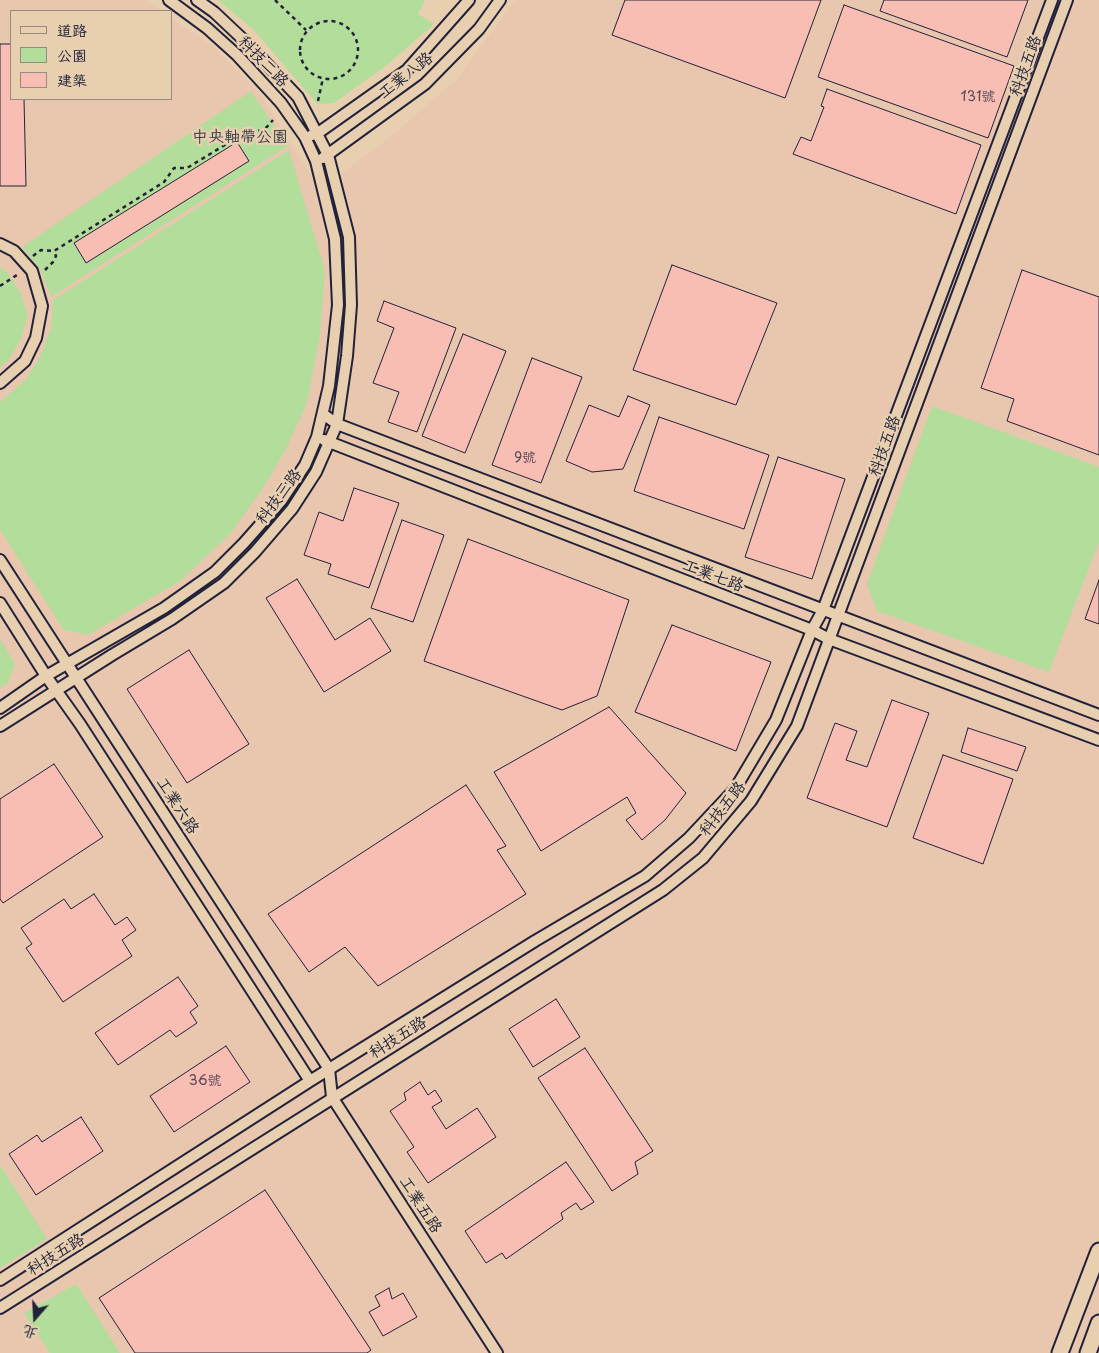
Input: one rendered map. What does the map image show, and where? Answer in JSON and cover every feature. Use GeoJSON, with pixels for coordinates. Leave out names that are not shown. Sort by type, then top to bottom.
{"type":"FeatureCollection","features":[{"type":"Feature","properties":{"kind":"street","name":"科技二路"},"geometry":{"type":"LineString","coordinates":[[169,0],[237,55],[281,103],[305,137],[316,161]]}},
{"type":"Feature","properties":{"kind":"street","name":"科技二路"},"geometry":{"type":"LineString","coordinates":[[197,0],[214,12],[248,44],[298,96],[328,155]]}},
{"type":"Feature","properties":{"kind":"street","name":"工業八路"},"geometry":{"type":"LineString","coordinates":[[305,137],[318,133],[407,70],[469,0]]}},
{"type":"Feature","properties":{"kind":"street","name":"工業八路"},"geometry":{"type":"LineString","coordinates":[[316,161],[328,155],[425,84],[479,29],[500,0]]}},
{"type":"Feature","properties":{"kind":"street","name":"科技五路"},"geometry":{"type":"LineString","coordinates":[[0,1280],[329,1069],[535,940],[645,876],[689,838],[735,789],[776,720],[812,630],[823,610],[1052,0]]}},
{"type":"Feature","properties":{"kind":"street","name":"科技五路"},"geometry":{"type":"LineString","coordinates":[[0,1308],[663,890],[703,858],[751,801],[797,726],[1067,0]]}},
{"type":"Feature","properties":{"kind":"street","name":"科技三路"},"geometry":{"type":"LineString","coordinates":[[0,726],[172,619],[224,583],[255,552],[292,509],[316,472],[337,424],[348,356],[351,305],[349,237],[328,155]]}},
{"type":"Feature","properties":{"kind":"street","name":"科技三路"},"geometry":{"type":"LineString","coordinates":[[0,708],[46,676],[164,608],[215,572],[244,543],[281,500],[304,465],[316,437],[329,386],[338,304],[335,239],[316,161]]}},
{"type":"Feature","properties":{"kind":"street"},"geometry":{"type":"LineString","coordinates":[[0,244],[14,251],[32,271],[42,306],[36,338],[25,361],[0,383]]}},
{"type":"Feature","properties":{"kind":"street","name":"工業七路"},"geometry":{"type":"LineString","coordinates":[[323,414],[337,424],[1099,715]]}},
{"type":"Feature","properties":{"kind":"street","name":"工業七路"},"geometry":{"type":"LineString","coordinates":[[316,437],[812,630],[829,639],[1099,740]]}},
{"type":"Feature","properties":{"kind":"street","name":"工業六路"},"geometry":{"type":"LineString","coordinates":[[0,560],[329,1069]]}},
{"type":"Feature","properties":{"kind":"street"},"geometry":{"type":"LineString","coordinates":[[0,602],[46,676],[80,724],[310,1081]]}},
{"type":"Feature","properties":{"kind":"street","name":"工業五路"},"geometry":{"type":"LineString","coordinates":[[329,1069],[332,1097],[497,1353]]}},
{"type":"Feature","properties":{"kind":"street"},"geometry":{"type":"LineString","coordinates":[[1060,1353],[1099,1251]]}},
{"type":"Feature","properties":{"kind":"street"},"geometry":{"type":"LineString","coordinates":[[1088,1353],[1099,1323]]}},
{"type":"Feature","properties":{"kind":"path"},"geometry":{"type":"LineString","coordinates":[[275,0],[306,31]]}},
{"type":"Feature","properties":{"kind":"path"},"geometry":{"type":"LineString","coordinates":[[332,20],[349,28],[355,35],[359,54],[356,63],[350,71],[332,79],[322,78],[313,75],[306,68],[301,59],[300,49],[306,31],[322,21],[332,20]]}},
{"type":"Feature","properties":{"kind":"path"},"geometry":{"type":"LineString","coordinates":[[318,101],[322,78]]}},
{"type":"Feature","properties":{"kind":"path"},"geometry":{"type":"LineString","coordinates":[[33,256],[41,250],[54,250],[164,182],[174,168],[187,168],[238,136],[264,129],[273,120]]}},
{"type":"Feature","properties":{"kind":"path"},"geometry":{"type":"LineString","coordinates":[[45,270],[56,256],[54,250]]}},
{"type":"Feature","properties":{"kind":"path"},"geometry":{"type":"LineString","coordinates":[[0,286],[28,267]]}},
{"type":"Feature","properties":{"kind":"shaded area"},"geometry":{"type":"Polygon","coordinates":[[[0,0],[145,0],[160,10],[10,10],[10,100],[172,100],[172,19],[213,46],[262,96],[310,174],[338,176],[388,139],[458,78],[515,0],[1099,0],[1099,1353],[0,1353],[0,0]]]}},
{"type":"Feature","properties":{"kind":"green space"},"geometry":{"type":"Polygon","coordinates":[[[218,0],[425,0],[418,14],[434,24],[387,65],[334,103],[317,104],[254,30],[218,0]]]}},
{"type":"Feature","properties":{"kind":"green space","name":"中央軸帶公園"},"geometry":{"type":"Polygon","coordinates":[[[251,91],[288,146],[51,297],[40,268],[22,247],[251,91]]]}},
{"type":"Feature","properties":{"kind":"green space"},"geometry":{"type":"Polygon","coordinates":[[[289,150],[325,271],[320,335],[307,403],[286,449],[263,488],[230,534],[180,581],[88,635],[64,630],[0,530],[0,402],[26,379],[40,357],[51,328],[53,300],[289,150]]]}},
{"type":"Feature","properties":{"kind":"green space"},"geometry":{"type":"Polygon","coordinates":[[[0,267],[7,272],[20,292],[28,315],[20,341],[8,361],[0,367],[0,267]]]}},
{"type":"Feature","properties":{"kind":"green space"},"geometry":{"type":"Polygon","coordinates":[[[932,406],[1099,467],[1099,542],[1049,672],[877,611],[867,584],[932,406]]]}},
{"type":"Feature","properties":{"kind":"green space"},"geometry":{"type":"Polygon","coordinates":[[[0,639],[15,664],[8,683],[0,688],[0,639]]]}},
{"type":"Feature","properties":{"kind":"green space"},"geometry":{"type":"Polygon","coordinates":[[[0,1165],[47,1239],[0,1268],[0,1165]]]}},
{"type":"Feature","properties":{"kind":"green space"},"geometry":{"type":"Polygon","coordinates":[[[76,1284],[120,1353],[50,1353],[24,1313],[76,1284]]]}},
{"type":"Feature","properties":{"kind":"building"},"geometry":{"type":"Polygon","coordinates":[[[625,0],[821,0],[785,98],[612,35],[625,0]]]}},
{"type":"Feature","properties":{"kind":"building"},"geometry":{"type":"Polygon","coordinates":[[[884,0],[1028,0],[1007,57],[880,11],[884,0]]]}},
{"type":"Feature","properties":{"kind":"building"},"geometry":{"type":"Polygon","coordinates":[[[844,5],[1014,66],[988,138],[818,77],[844,5]]]}},
{"type":"Feature","properties":{"kind":"building"},"geometry":{"type":"Polygon","coordinates":[[[0,44],[10,44],[10,100],[24,100],[26,186],[0,186],[0,44]]]}},
{"type":"Feature","properties":{"kind":"building"},"geometry":{"type":"Polygon","coordinates":[[[827,89],[981,145],[956,214],[793,154],[801,137],[811,141],[824,107],[821,106],[827,89]]]}},
{"type":"Feature","properties":{"kind":"building"},"geometry":{"type":"Polygon","coordinates":[[[237,142],[249,161],[86,263],[74,243],[237,142]]]}},
{"type":"Feature","properties":{"kind":"building"},"geometry":{"type":"Polygon","coordinates":[[[672,265],[777,303],[736,405],[633,370],[672,265]]]}},
{"type":"Feature","properties":{"kind":"building"},"geometry":{"type":"Polygon","coordinates":[[[1022,270],[1099,297],[1099,455],[1007,421],[1014,399],[981,388],[1022,270]]]}},
{"type":"Feature","properties":{"kind":"building"},"geometry":{"type":"Polygon","coordinates":[[[384,301],[456,328],[417,432],[388,422],[399,392],[373,383],[394,328],[377,321],[384,301]]]}},
{"type":"Feature","properties":{"kind":"building"},"geometry":{"type":"Polygon","coordinates":[[[463,334],[506,351],[465,453],[422,436],[463,334]]]}},
{"type":"Feature","properties":{"kind":"building"},"geometry":{"type":"Polygon","coordinates":[[[532,358],[582,377],[541,483],[492,465],[532,358]]]}},
{"type":"Feature","properties":{"kind":"building"},"geometry":{"type":"Polygon","coordinates":[[[628,396],[650,405],[623,469],[592,472],[566,461],[589,405],[619,417],[628,396]]]}},
{"type":"Feature","properties":{"kind":"building"},"geometry":{"type":"Polygon","coordinates":[[[659,417],[769,455],[744,529],[634,491],[659,417]]]}},
{"type":"Feature","properties":{"kind":"building"},"geometry":{"type":"Polygon","coordinates":[[[778,457],[845,479],[812,579],[745,557],[778,457]]]}},
{"type":"Feature","properties":{"kind":"building"},"geometry":{"type":"Polygon","coordinates":[[[354,488],[399,503],[369,588],[328,574],[331,564],[304,555],[319,512],[343,521],[354,488]]]}},
{"type":"Feature","properties":{"kind":"building"},"geometry":{"type":"Polygon","coordinates":[[[402,520],[444,535],[413,622],[371,608],[402,520]]]}},
{"type":"Feature","properties":{"kind":"building"},"geometry":{"type":"Polygon","coordinates":[[[468,539],[629,600],[597,696],[562,710],[424,661],[468,539]]]}},
{"type":"Feature","properties":{"kind":"building"},"geometry":{"type":"Polygon","coordinates":[[[297,579],[335,640],[370,618],[391,651],[324,692],[266,598],[297,579]]]}},
{"type":"Feature","properties":{"kind":"building"},"geometry":{"type":"Polygon","coordinates":[[[1099,580],[1099,624],[1085,619],[1099,580]]]}},
{"type":"Feature","properties":{"kind":"building"},"geometry":{"type":"Polygon","coordinates":[[[672,625],[771,662],[736,751],[635,712],[672,625]]]}},
{"type":"Feature","properties":{"kind":"building"},"geometry":{"type":"Polygon","coordinates":[[[189,650],[249,744],[187,783],[127,689],[189,650]]]}},
{"type":"Feature","properties":{"kind":"building"},"geometry":{"type":"Polygon","coordinates":[[[892,700],[929,713],[887,827],[807,798],[835,723],[857,731],[846,760],[867,767],[892,700]]]}},
{"type":"Feature","properties":{"kind":"building"},"geometry":{"type":"Polygon","coordinates":[[[609,707],[686,793],[665,820],[642,840],[626,820],[636,813],[627,797],[541,851],[494,772],[609,707]]]}},
{"type":"Feature","properties":{"kind":"building"},"geometry":{"type":"Polygon","coordinates":[[[968,728],[1026,747],[1017,771],[961,752],[968,728]]]}},
{"type":"Feature","properties":{"kind":"building"},"geometry":{"type":"Polygon","coordinates":[[[943,755],[1013,779],[983,864],[913,838],[943,755]]]}},
{"type":"Feature","properties":{"kind":"building"},"geometry":{"type":"Polygon","coordinates":[[[54,764],[103,837],[3,903],[0,899],[0,799],[54,764]]]}},
{"type":"Feature","properties":{"kind":"building"},"geometry":{"type":"Polygon","coordinates":[[[466,785],[506,846],[497,850],[526,894],[378,986],[345,947],[309,972],[268,914],[466,785]]]}},
{"type":"Feature","properties":{"kind":"building"},"geometry":{"type":"Polygon","coordinates":[[[94,894],[115,925],[127,917],[136,930],[122,940],[132,956],[63,1002],[26,948],[32,944],[21,928],[64,899],[71,909],[94,894]]]}},
{"type":"Feature","properties":{"kind":"building"},"geometry":{"type":"Polygon","coordinates":[[[178,977],[198,1006],[190,1012],[197,1023],[176,1037],[170,1030],[118,1065],[95,1033],[178,977]]]}},
{"type":"Feature","properties":{"kind":"building"},"geometry":{"type":"Polygon","coordinates":[[[556,999],[580,1037],[533,1067],[509,1029],[556,999]]]}},
{"type":"Feature","properties":{"kind":"building"},"geometry":{"type":"Polygon","coordinates":[[[226,1046],[250,1082],[174,1132],[150,1096],[226,1046]]]}},
{"type":"Feature","properties":{"kind":"building"},"geometry":{"type":"Polygon","coordinates":[[[585,1048],[653,1151],[635,1162],[638,1174],[612,1191],[538,1078],[585,1048]]]}},
{"type":"Feature","properties":{"kind":"building"},"geometry":{"type":"Polygon","coordinates":[[[420,1082],[428,1095],[435,1090],[442,1101],[432,1107],[446,1129],[477,1108],[496,1137],[428,1183],[407,1152],[414,1147],[390,1111],[406,1100],[404,1093],[420,1082]]]}},
{"type":"Feature","properties":{"kind":"building"},"geometry":{"type":"Polygon","coordinates":[[[81,1117],[103,1151],[36,1195],[9,1154],[37,1135],[42,1142],[81,1117]]]}},
{"type":"Feature","properties":{"kind":"building"},"geometry":{"type":"Polygon","coordinates":[[[566,1162],[594,1202],[581,1210],[576,1203],[561,1213],[563,1219],[506,1259],[502,1253],[486,1263],[465,1231],[566,1162]]]}},
{"type":"Feature","properties":{"kind":"building"},"geometry":{"type":"Polygon","coordinates":[[[265,1190],[371,1350],[367,1353],[135,1353],[99,1298],[265,1190]]]}},
{"type":"Feature","properties":{"kind":"building"},"geometry":{"type":"Polygon","coordinates":[[[389,1288],[392,1299],[403,1293],[417,1317],[383,1336],[369,1312],[380,1306],[375,1296],[389,1288]]]}}]}
